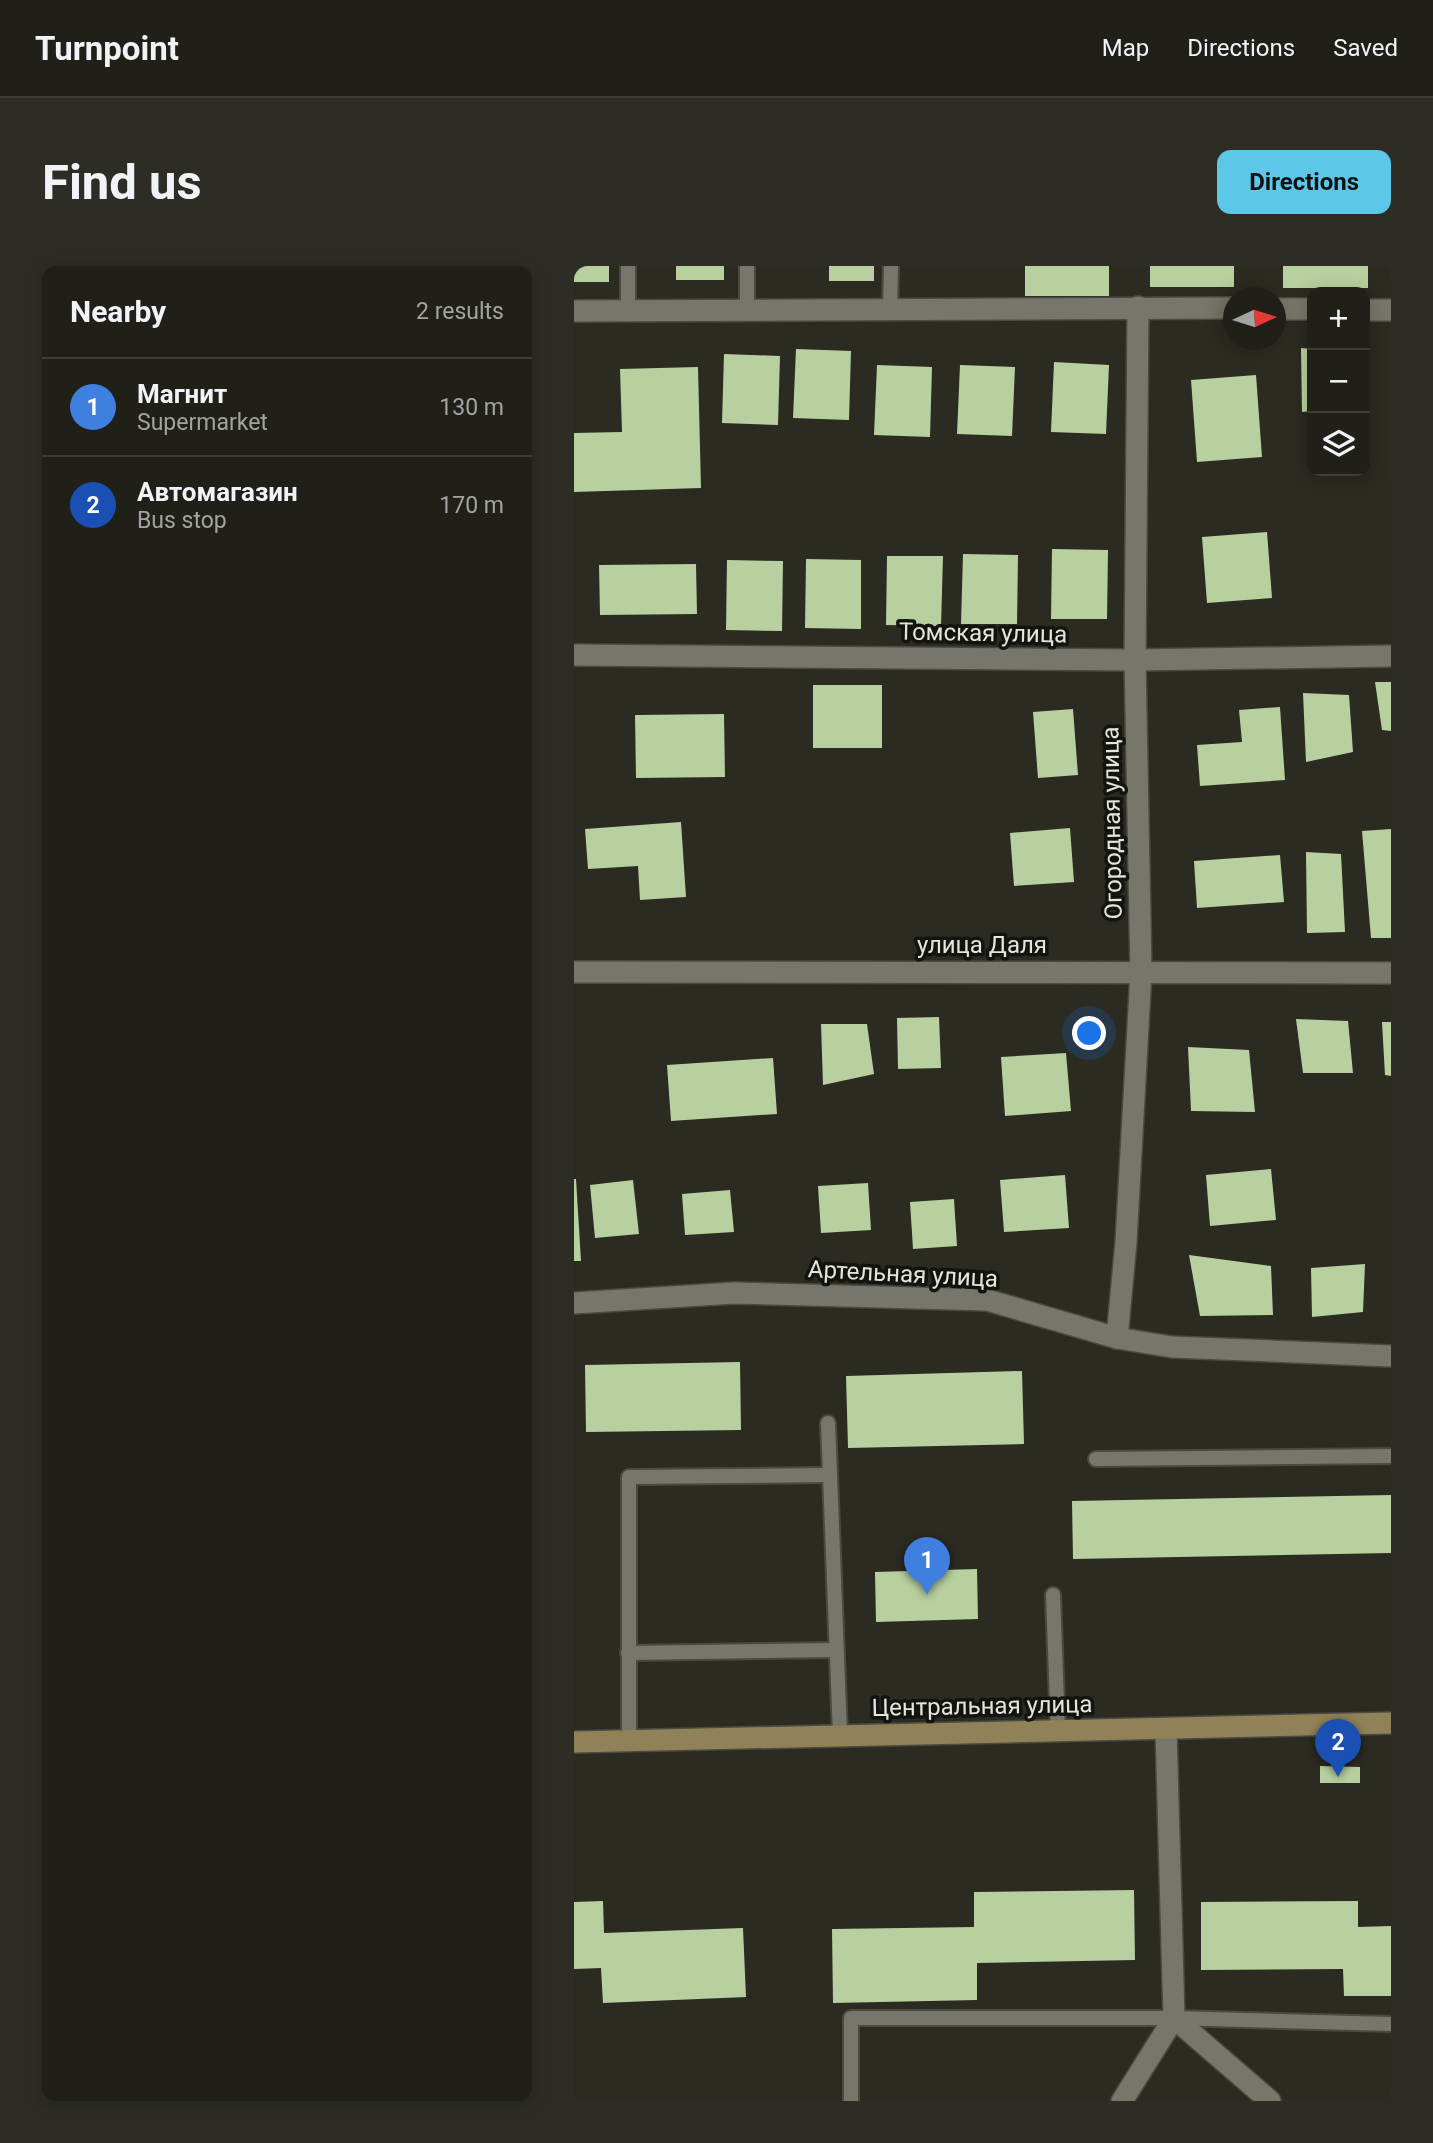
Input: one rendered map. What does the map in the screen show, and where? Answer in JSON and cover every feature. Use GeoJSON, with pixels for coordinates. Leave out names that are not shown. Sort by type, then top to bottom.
{"type":"FeatureCollection","features":[{"type":"Feature","properties":{"kind":"street","name":"Огородная улица"},"geometry":{"type":"LineString","coordinates":[[1117,1338],[1126,1242],[1141,971],[1135,660],[1138,307]]}},
{"type":"Feature","properties":{"kind":"street"},"geometry":{"type":"LineString","coordinates":[[574,311],[1223,308]]}},
{"type":"Feature","properties":{"kind":"street"},"geometry":{"type":"LineString","coordinates":[[1286,309],[1307,309]]}},
{"type":"Feature","properties":{"kind":"street"},"geometry":{"type":"LineString","coordinates":[[1370,310],[1391,310]]}},
{"type":"Feature","properties":{"kind":"street","name":"Томская улица"},"geometry":{"type":"LineString","coordinates":[[574,655],[1135,660],[1391,656]]}},
{"type":"Feature","properties":{"kind":"street","name":"улица Даля"},"geometry":{"type":"LineString","coordinates":[[574,972],[1391,973]]}},
{"type":"Feature","properties":{"kind":"street","name":"Артельная улица"},"geometry":{"type":"LineString","coordinates":[[574,1303],[734,1293],[988,1300],[1117,1338],[1172,1347],[1391,1356]]}},
{"type":"Feature","properties":{"kind":"street","name":"Центральная улица"},"geometry":{"type":"LineString","coordinates":[[574,1742],[1391,1723]]}},
{"type":"Feature","properties":{"kind":"street"},"geometry":{"type":"LineString","coordinates":[[1122,2101],[1174,2018],[1166,1729]]}},
{"type":"Feature","properties":{"kind":"street"},"geometry":{"type":"LineString","coordinates":[[1174,2018],[1270,2101]]}},
{"type":"Feature","properties":{"kind":"lane"},"geometry":{"type":"LineString","coordinates":[[628,266],[628,310]]}},
{"type":"Feature","properties":{"kind":"lane"},"geometry":{"type":"LineString","coordinates":[[747,266],[747,309]]}},
{"type":"Feature","properties":{"kind":"lane"},"geometry":{"type":"LineString","coordinates":[[890,310],[891,266]]}},
{"type":"Feature","properties":{"kind":"lane"},"geometry":{"type":"LineString","coordinates":[[828,1423],[840,1735]]}},
{"type":"Feature","properties":{"kind":"lane"},"geometry":{"type":"LineString","coordinates":[[1096,1459],[1391,1456]]}},
{"type":"Feature","properties":{"kind":"lane"},"geometry":{"type":"LineString","coordinates":[[629,1740],[629,1477],[829,1475]]}},
{"type":"Feature","properties":{"kind":"lane"},"geometry":{"type":"LineString","coordinates":[[1053,1595],[1058,1731]]}},
{"type":"Feature","properties":{"kind":"lane"},"geometry":{"type":"LineString","coordinates":[[628,1653],[836,1650]]}},
{"type":"Feature","properties":{"kind":"lane"},"geometry":{"type":"LineString","coordinates":[[851,2101],[851,2018],[1174,2018],[1391,2024]]}},
{"type":"Feature","properties":{"kind":"building"},"geometry":{"type":"Polygon","coordinates":[[[574,266],[609,266],[609,282],[574,282],[574,266]]]}},
{"type":"Feature","properties":{"kind":"building"},"geometry":{"type":"Polygon","coordinates":[[[676,266],[724,266],[724,280],[676,280],[676,266]]]}},
{"type":"Feature","properties":{"kind":"building"},"geometry":{"type":"Polygon","coordinates":[[[829,266],[874,266],[874,281],[829,281],[829,266]]]}},
{"type":"Feature","properties":{"kind":"building"},"geometry":{"type":"Polygon","coordinates":[[[1025,266],[1109,266],[1109,296],[1025,296],[1025,266]]]}},
{"type":"Feature","properties":{"kind":"building"},"geometry":{"type":"Polygon","coordinates":[[[1150,266],[1234,266],[1234,287],[1150,287],[1150,266]]]}},
{"type":"Feature","properties":{"kind":"building"},"geometry":{"type":"Polygon","coordinates":[[[1283,266],[1368,266],[1368,287],[1283,287],[1283,266]]]}},
{"type":"Feature","properties":{"kind":"building"},"geometry":{"type":"Polygon","coordinates":[[[1301,348],[1307,349],[1307,412],[1302,412],[1301,348]]]}},
{"type":"Feature","properties":{"kind":"building"},"geometry":{"type":"Polygon","coordinates":[[[796,349],[851,351],[849,420],[793,418],[796,349]]]}},
{"type":"Feature","properties":{"kind":"building"},"geometry":{"type":"Polygon","coordinates":[[[724,354],[780,356],[778,425],[722,423],[724,354]]]}},
{"type":"Feature","properties":{"kind":"building"},"geometry":{"type":"Polygon","coordinates":[[[1054,362],[1109,365],[1106,434],[1051,432],[1054,362]]]}},
{"type":"Feature","properties":{"kind":"building"},"geometry":{"type":"Polygon","coordinates":[[[877,365],[932,367],[930,437],[874,435],[877,365]]]}},
{"type":"Feature","properties":{"kind":"building"},"geometry":{"type":"Polygon","coordinates":[[[960,365],[1015,367],[1012,436],[957,434],[960,365]]]}},
{"type":"Feature","properties":{"kind":"building"},"geometry":{"type":"Polygon","coordinates":[[[698,367],[701,488],[574,492],[574,433],[622,432],[620,369],[698,367]]]}},
{"type":"Feature","properties":{"kind":"building"},"geometry":{"type":"Polygon","coordinates":[[[1256,375],[1262,457],[1197,462],[1191,380],[1256,375]]]}},
{"type":"Feature","properties":{"kind":"building"},"geometry":{"type":"Polygon","coordinates":[[[1267,532],[1272,598],[1207,603],[1202,537],[1267,532]]]}},
{"type":"Feature","properties":{"kind":"building"},"geometry":{"type":"Polygon","coordinates":[[[1052,549],[1108,550],[1107,619],[1051,619],[1052,549]]]}},
{"type":"Feature","properties":{"kind":"building"},"geometry":{"type":"Polygon","coordinates":[[[963,554],[1018,555],[1017,624],[961,624],[963,554]]]}},
{"type":"Feature","properties":{"kind":"building"},"geometry":{"type":"Polygon","coordinates":[[[887,556],[943,556],[941,626],[886,625],[887,556]]]}},
{"type":"Feature","properties":{"kind":"building"},"geometry":{"type":"Polygon","coordinates":[[[806,559],[861,560],[861,629],[805,628],[806,559]]]}},
{"type":"Feature","properties":{"kind":"building"},"geometry":{"type":"Polygon","coordinates":[[[727,560],[783,561],[782,631],[726,630],[727,560]]]}},
{"type":"Feature","properties":{"kind":"building"},"geometry":{"type":"Polygon","coordinates":[[[696,564],[697,614],[600,615],[599,565],[696,564]]]}},
{"type":"Feature","properties":{"kind":"building"},"geometry":{"type":"Polygon","coordinates":[[[1375,682],[1391,682],[1391,731],[1382,730],[1375,682]]]}},
{"type":"Feature","properties":{"kind":"building"},"geometry":{"type":"Polygon","coordinates":[[[813,685],[882,685],[882,748],[813,748],[813,685]]]}},
{"type":"Feature","properties":{"kind":"building"},"geometry":{"type":"Polygon","coordinates":[[[1303,693],[1349,695],[1353,752],[1306,762],[1303,693]]]}},
{"type":"Feature","properties":{"kind":"building"},"geometry":{"type":"Polygon","coordinates":[[[1280,707],[1285,780],[1200,786],[1197,745],[1242,742],[1239,710],[1280,707]]]}},
{"type":"Feature","properties":{"kind":"building"},"geometry":{"type":"Polygon","coordinates":[[[1073,709],[1078,775],[1038,778],[1033,712],[1073,709]]]}},
{"type":"Feature","properties":{"kind":"building"},"geometry":{"type":"Polygon","coordinates":[[[724,714],[725,777],[636,778],[635,715],[724,714]]]}},
{"type":"Feature","properties":{"kind":"building"},"geometry":{"type":"Polygon","coordinates":[[[681,822],[686,897],[640,900],[638,866],[588,869],[585,829],[681,822]]]}},
{"type":"Feature","properties":{"kind":"building"},"geometry":{"type":"Polygon","coordinates":[[[1070,828],[1074,882],[1014,886],[1010,833],[1070,828]]]}},
{"type":"Feature","properties":{"kind":"building"},"geometry":{"type":"Polygon","coordinates":[[[1391,829],[1391,938],[1371,938],[1362,831],[1391,829]]]}},
{"type":"Feature","properties":{"kind":"building"},"geometry":{"type":"Polygon","coordinates":[[[1306,852],[1341,854],[1345,932],[1307,933],[1306,852]]]}},
{"type":"Feature","properties":{"kind":"building"},"geometry":{"type":"Polygon","coordinates":[[[1280,855],[1284,902],[1197,908],[1194,861],[1280,855]]]}},
{"type":"Feature","properties":{"kind":"building"},"geometry":{"type":"Polygon","coordinates":[[[939,1017],[941,1068],[898,1069],[897,1018],[939,1017]]]}},
{"type":"Feature","properties":{"kind":"building"},"geometry":{"type":"Polygon","coordinates":[[[1296,1019],[1348,1021],[1353,1073],[1303,1073],[1296,1019]]]}},
{"type":"Feature","properties":{"kind":"building"},"geometry":{"type":"Polygon","coordinates":[[[1382,1022],[1391,1022],[1391,1076],[1385,1075],[1382,1022]]]}},
{"type":"Feature","properties":{"kind":"building"},"geometry":{"type":"Polygon","coordinates":[[[821,1024],[867,1024],[874,1074],[823,1085],[821,1024]]]}},
{"type":"Feature","properties":{"kind":"building"},"geometry":{"type":"Polygon","coordinates":[[[1188,1047],[1249,1050],[1255,1112],[1191,1111],[1188,1047]]]}},
{"type":"Feature","properties":{"kind":"building"},"geometry":{"type":"Polygon","coordinates":[[[1066,1053],[1071,1111],[1005,1116],[1001,1057],[1066,1053]]]}},
{"type":"Feature","properties":{"kind":"building"},"geometry":{"type":"Polygon","coordinates":[[[773,1058],[777,1114],[671,1121],[667,1065],[773,1058]]]}},
{"type":"Feature","properties":{"kind":"building"},"geometry":{"type":"Polygon","coordinates":[[[1271,1169],[1276,1220],[1210,1226],[1206,1175],[1271,1169]]]}},
{"type":"Feature","properties":{"kind":"building"},"geometry":{"type":"Polygon","coordinates":[[[1065,1175],[1069,1228],[1004,1232],[1000,1180],[1065,1175]]]}},
{"type":"Feature","properties":{"kind":"building"},"geometry":{"type":"Polygon","coordinates":[[[576,1179],[581,1261],[574,1261],[576,1179]]]}},
{"type":"Feature","properties":{"kind":"building"},"geometry":{"type":"Polygon","coordinates":[[[633,1180],[639,1234],[595,1238],[590,1185],[633,1180]]]}},
{"type":"Feature","properties":{"kind":"building"},"geometry":{"type":"Polygon","coordinates":[[[868,1183],[871,1230],[821,1233],[818,1186],[868,1183]]]}},
{"type":"Feature","properties":{"kind":"building"},"geometry":{"type":"Polygon","coordinates":[[[730,1190],[734,1232],[685,1235],[682,1194],[730,1190]]]}},
{"type":"Feature","properties":{"kind":"building"},"geometry":{"type":"Polygon","coordinates":[[[954,1199],[957,1246],[913,1249],[910,1202],[954,1199]]]}},
{"type":"Feature","properties":{"kind":"building"},"geometry":{"type":"Polygon","coordinates":[[[1189,1255],[1271,1266],[1273,1315],[1200,1316],[1189,1255]]]}},
{"type":"Feature","properties":{"kind":"building"},"geometry":{"type":"Polygon","coordinates":[[[1365,1264],[1363,1312],[1312,1317],[1311,1268],[1365,1264]]]}},
{"type":"Feature","properties":{"kind":"building"},"geometry":{"type":"Polygon","coordinates":[[[740,1362],[741,1430],[586,1432],[585,1365],[740,1362]]]}},
{"type":"Feature","properties":{"kind":"building"},"geometry":{"type":"Polygon","coordinates":[[[1022,1371],[1024,1444],[848,1448],[846,1376],[1022,1371]]]}},
{"type":"Feature","properties":{"kind":"building"},"geometry":{"type":"Polygon","coordinates":[[[1391,1495],[1391,1553],[1073,1559],[1072,1501],[1391,1495]]]}},
{"type":"Feature","properties":{"kind":"building"},"geometry":{"type":"Polygon","coordinates":[[[977,1569],[978,1619],[876,1622],[875,1572],[977,1569]]]}},
{"type":"Feature","properties":{"kind":"building"},"geometry":{"type":"Polygon","coordinates":[[[1320,1766],[1360,1767],[1360,1783],[1320,1783],[1320,1766]]]}},
{"type":"Feature","properties":{"kind":"building"},"geometry":{"type":"Polygon","coordinates":[[[1134,1890],[1135,1960],[977,1963],[977,2000],[833,2003],[832,1929],[974,1927],[974,1892],[1134,1890]]]}},
{"type":"Feature","properties":{"kind":"building"},"geometry":{"type":"Polygon","coordinates":[[[603,1901],[604,1933],[743,1928],[746,1997],[603,2003],[601,1968],[574,1969],[574,1902],[603,1901]]]}},
{"type":"Feature","properties":{"kind":"building"},"geometry":{"type":"Polygon","coordinates":[[[1358,1901],[1358,1927],[1391,1926],[1391,1996],[1344,1996],[1343,1969],[1201,1970],[1201,1902],[1358,1901]]]}},
{"type":"Feature","properties":{"kind":"place","name":"Магнит"},"geometry":{"type":"Point","coordinates":[927,1595]}},
{"type":"Feature","properties":{"kind":"place","name":"Автомагазин"},"geometry":{"type":"Point","coordinates":[1338,1777]}}]}
